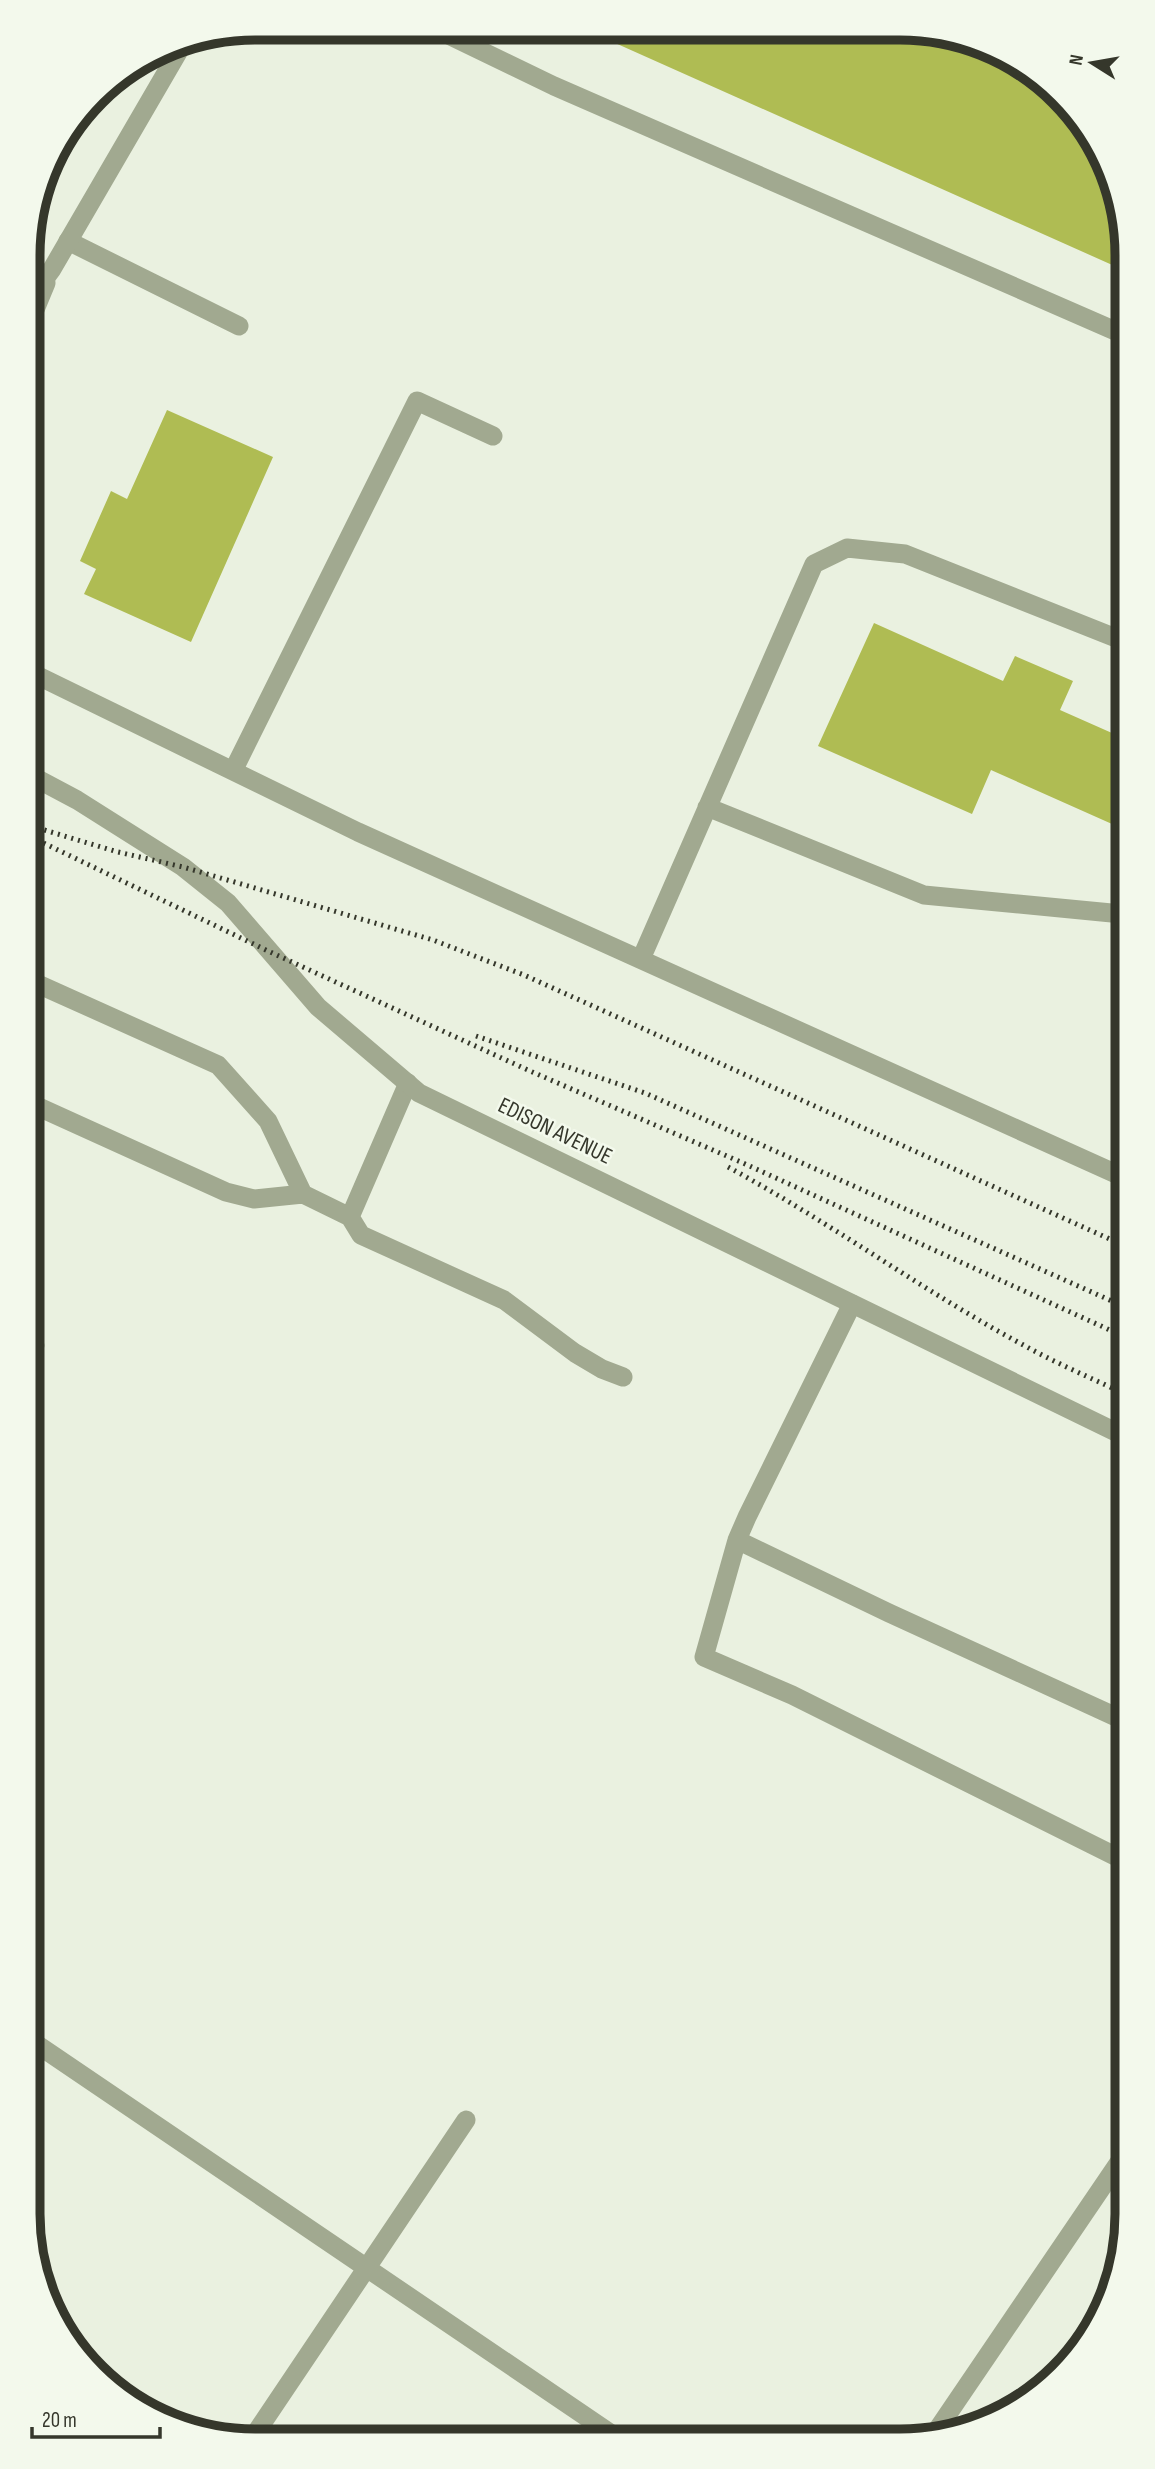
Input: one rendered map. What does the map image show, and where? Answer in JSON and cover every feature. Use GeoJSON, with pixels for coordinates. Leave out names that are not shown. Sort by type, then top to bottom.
{"type":"FeatureCollection","features":[{"type":"Feature","properties":{"kind":"street"},"geometry":{"type":"LineString","coordinates":[[460,41],[554,86],[1115,332]]}},
{"type":"Feature","properties":{"kind":"street"},"geometry":{"type":"LineString","coordinates":[[41,284],[176,56]]}},
{"type":"Feature","properties":{"kind":"street"},"geometry":{"type":"LineString","coordinates":[[68,242],[239,326]]}},
{"type":"Feature","properties":{"kind":"street"},"geometry":{"type":"LineString","coordinates":[[41,295],[52,269]]}},
{"type":"Feature","properties":{"kind":"street"},"geometry":{"type":"LineString","coordinates":[[233,771],[417,401],[493,436]]}},
{"type":"Feature","properties":{"kind":"street"},"geometry":{"type":"LineString","coordinates":[[641,959],[814,564],[847,548],[905,554],[1115,638]]}},
{"type":"Feature","properties":{"kind":"street"},"geometry":{"type":"LineString","coordinates":[[41,677],[358,832],[1115,1173]]}},
{"type":"Feature","properties":{"kind":"street","name":"EDISON AVENUE"},"geometry":{"type":"LineString","coordinates":[[41,781],[77,800],[183,867],[228,903],[318,1007],[419,1093],[1114,1431]]}},
{"type":"Feature","properties":{"kind":"street"},"geometry":{"type":"LineString","coordinates":[[707,807],[924,895],[1115,913]]}},
{"type":"Feature","properties":{"kind":"street"},"geometry":{"type":"LineString","coordinates":[[41,985],[218,1065],[268,1121],[303,1194]]}},
{"type":"Feature","properties":{"kind":"street"},"geometry":{"type":"LineString","coordinates":[[350,1217],[408,1083]]}},
{"type":"Feature","properties":{"kind":"street"},"geometry":{"type":"LineString","coordinates":[[41,1108],[226,1192],[254,1199],[303,1194],[350,1217],[361,1235],[503,1300],[575,1353],[622,1377]]}},
{"type":"Feature","properties":{"kind":"street"},"geometry":{"type":"LineString","coordinates":[[852,1304],[737,1540],[704,1657],[792,1695],[1114,1856]]}},
{"type":"Feature","properties":{"kind":"street"},"geometry":{"type":"LineString","coordinates":[[737,1540],[1114,1716]]}},
{"type":"Feature","properties":{"kind":"street"},"geometry":{"type":"LineString","coordinates":[[40,2046],[604,2429]]}},
{"type":"Feature","properties":{"kind":"street"},"geometry":{"type":"LineString","coordinates":[[258,2429],[466,2120]]}},
{"type":"Feature","properties":{"kind":"street"},"geometry":{"type":"LineString","coordinates":[[941,2424],[1114,2170]]}},
{"type":"Feature","properties":{"kind":"building"},"geometry":{"type":"Polygon","coordinates":[[[609,40],[900,40],[942,44],[995,62],[1031,85],[1052,103],[1086,148],[1107,200],[1115,266],[609,40]]]}},
{"type":"Feature","properties":{"kind":"building"},"geometry":{"type":"Polygon","coordinates":[[[167,410],[273,457],[191,642],[84,594],[96,569],[80,561],[111,491],[127,499],[167,410]]]}},
{"type":"Feature","properties":{"kind":"building"},"geometry":{"type":"Polygon","coordinates":[[[874,623],[1003,681],[1015,656],[1073,681],[1060,710],[1115,734],[1115,825],[991,770],[972,814],[818,746],[874,623]]]}},
{"type":"Feature","properties":{"kind":"railway"},"geometry":{"type":"LineString","coordinates":[[41,829],[118,852],[183,867],[433,940],[524,975],[1115,1241]]}},
{"type":"Feature","properties":{"kind":"railway"},"geometry":{"type":"LineString","coordinates":[[41,842],[268,951],[530,1071],[743,1163],[1114,1332]]}},
{"type":"Feature","properties":{"kind":"railway"},"geometry":{"type":"LineString","coordinates":[[476,1036],[645,1093],[1114,1302]]}},
{"type":"Feature","properties":{"kind":"railway"},"geometry":{"type":"LineString","coordinates":[[728,1167],[989,1326],[1114,1389]]}}]}
